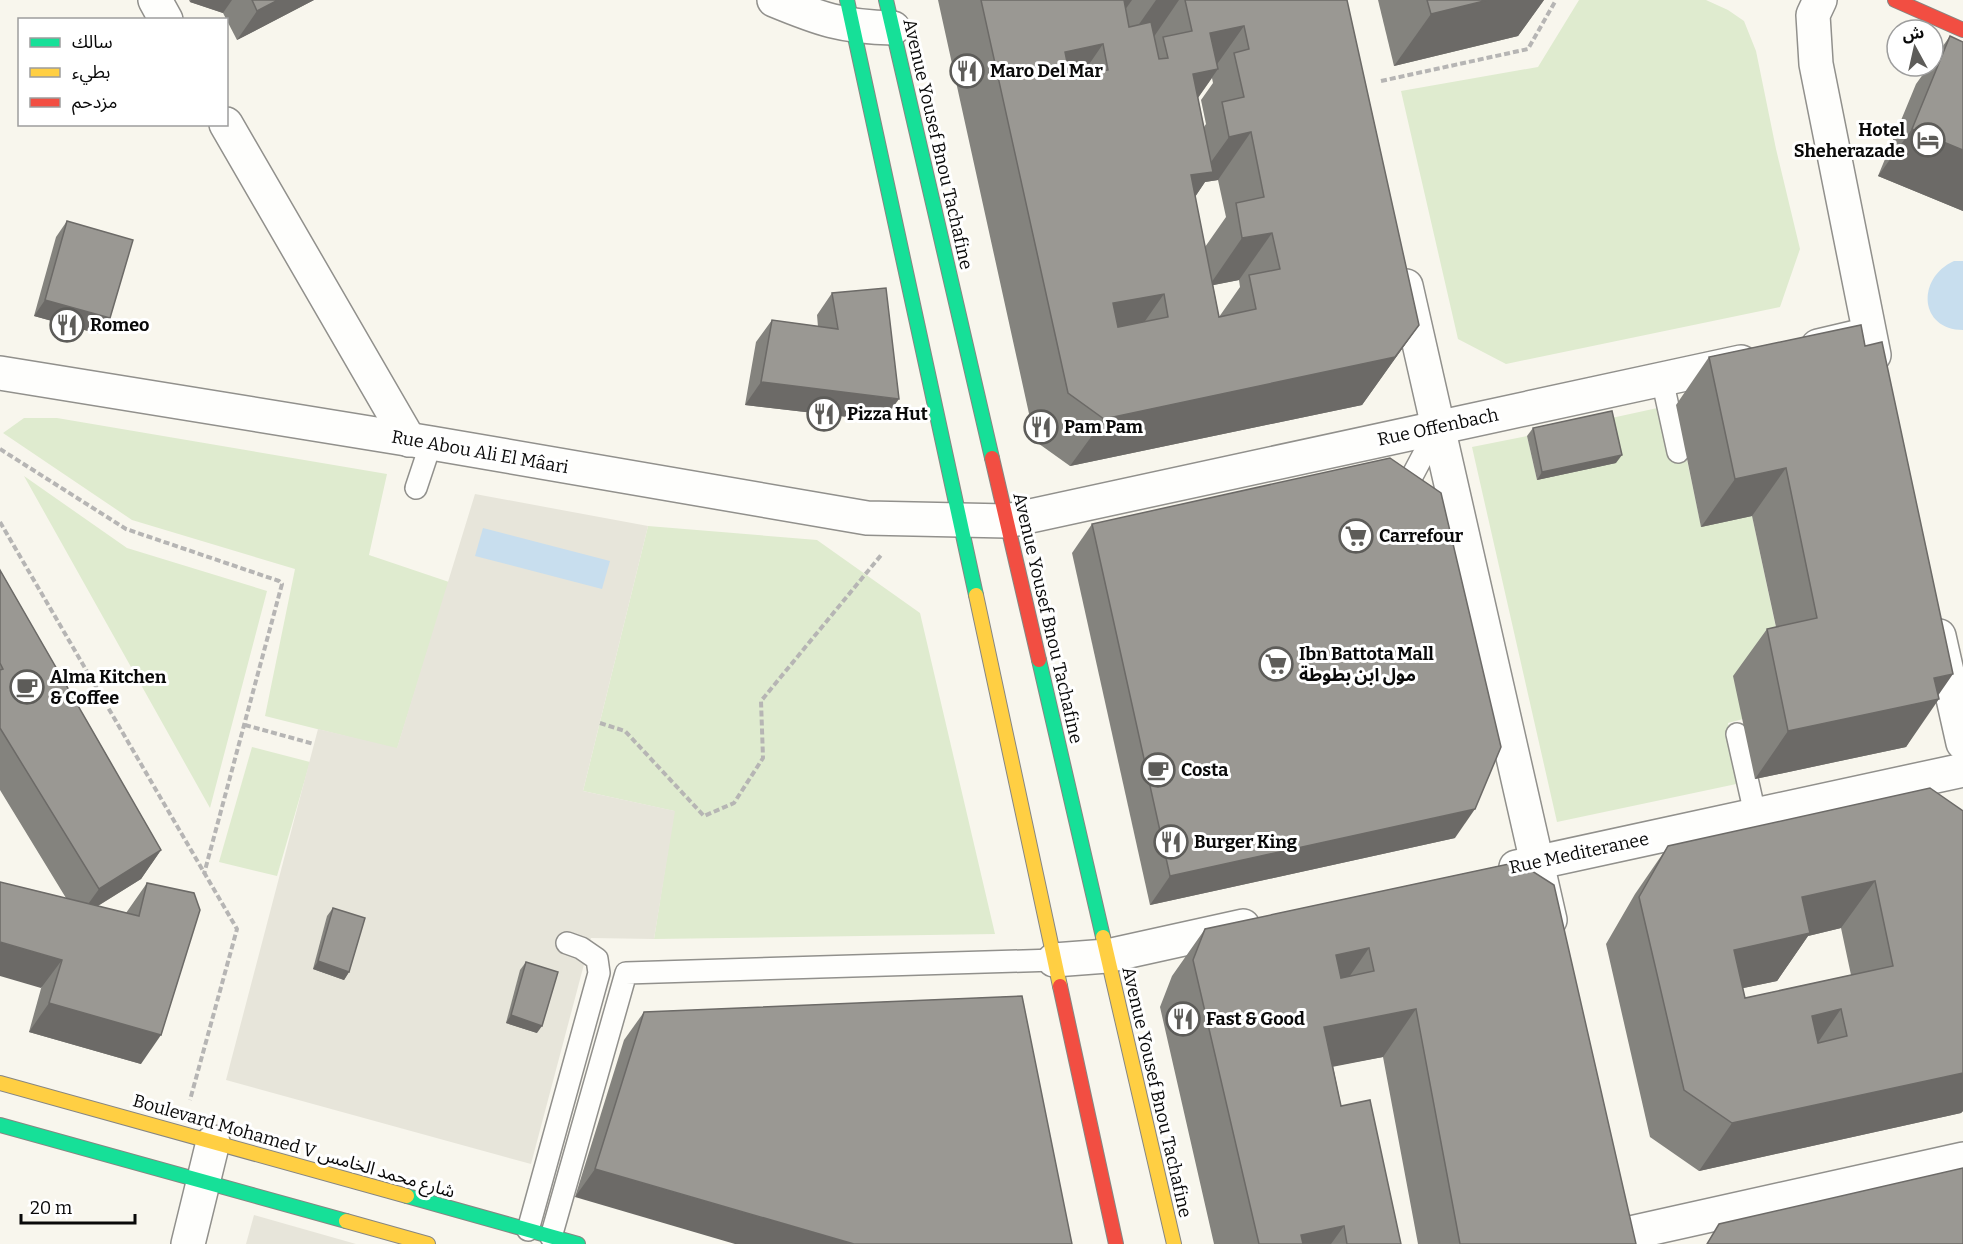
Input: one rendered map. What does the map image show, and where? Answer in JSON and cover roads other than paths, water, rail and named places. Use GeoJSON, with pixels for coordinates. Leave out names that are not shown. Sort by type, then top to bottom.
{"type":"FeatureCollection","features":[{"type":"Feature","properties":{"kind":"main road"},"geometry":{"type":"LineString","coordinates":[[1895,0],[1963,30]]}},
{"type":"Feature","properties":{"kind":"main road"},"geometry":{"type":"LineString","coordinates":[[850,14],[1116,1244]]}},
{"type":"Feature","properties":{"kind":"main road","name":"Avenue Yousef Bnou Tachafine"},"geometry":{"type":"LineString","coordinates":[[890,14],[1174,1244]]}},
{"type":"Feature","properties":{"kind":"main road","name":"Boulevard Mohamed V شارع محمد الخامس"},"geometry":{"type":"LineString","coordinates":[[0,1083],[578,1244]]}},
{"type":"Feature","properties":{"kind":"main road"},"geometry":{"type":"LineString","coordinates":[[0,1125],[428,1244]]}},
{"type":"Feature","properties":{"kind":"street"},"geometry":{"type":"LineString","coordinates":[[155,0],[165,18]]}},
{"type":"Feature","properties":{"kind":"street"},"geometry":{"type":"LineString","coordinates":[[774,0],[822,20],[850,14],[890,14]]}},
{"type":"Feature","properties":{"kind":"street"},"geometry":{"type":"LineString","coordinates":[[1820,0],[1813,15],[1815,64],[1880,382]]}},
{"type":"Feature","properties":{"kind":"street"},"geometry":{"type":"LineString","coordinates":[[227,126],[420,441]]}},
{"type":"Feature","properties":{"kind":"street"},"geometry":{"type":"LineString","coordinates":[[1399,254],[1556,948]]}},
{"type":"Feature","properties":{"kind":"street","name":"Rue Offenbach"},"geometry":{"type":"LineString","coordinates":[[960,522],[1007,521],[1869,334]]}},
{"type":"Feature","properties":{"kind":"street","name":"Rue Abou Ali El Mâari"},"geometry":{"type":"LineString","coordinates":[[0,373],[420,441],[867,518],[960,522]]}},
{"type":"Feature","properties":{"kind":"street"},"geometry":{"type":"LineString","coordinates":[[1931,602],[1963,743]]}},
{"type":"Feature","properties":{"kind":"street","name":"Rue Mediteranee"},"geometry":{"type":"LineString","coordinates":[[1485,873],[1963,770]]}},
{"type":"Feature","properties":{"kind":"street"},"geometry":{"type":"LineString","coordinates":[[1054,960],[1107,956],[1276,919]]}},
{"type":"Feature","properties":{"kind":"street"},"geometry":{"type":"LineString","coordinates":[[188,1244],[213,1142]]}},
{"type":"Feature","properties":{"kind":"street"},"geometry":{"type":"LineString","coordinates":[[1619,1228],[1963,1159]]}},
{"type":"Feature","properties":{"kind":"lane"},"geometry":{"type":"LineString","coordinates":[[1662,379],[1678,452]]}},
{"type":"Feature","properties":{"kind":"lane"},"geometry":{"type":"LineString","coordinates":[[1396,505],[1438,427]]}},
{"type":"Feature","properties":{"kind":"lane"},"geometry":{"type":"LineString","coordinates":[[416,488],[420,441]]}},
{"type":"Feature","properties":{"kind":"lane"},"geometry":{"type":"LineString","coordinates":[[1737,734],[1755,814]]}},
{"type":"Feature","properties":{"kind":"lane"},"geometry":{"type":"LineString","coordinates":[[528,1230],[599,973],[597,959],[581,948],[567,943]]}},
{"type":"Feature","properties":{"kind":"lane"},"geometry":{"type":"LineString","coordinates":[[551,1236],[626,973],[1054,960]]}},
{"type":"Feature","properties":{"kind":"water"},"geometry":{"type":"Polygon","coordinates":[[[1954,261],[1963,261],[1963,330],[1948,328],[1938,322],[1931,313],[1928,302],[1933,279],[1954,261]]]}},
{"type":"Feature","properties":{"kind":"water"},"geometry":{"type":"Polygon","coordinates":[[[483,528],[610,561],[602,589],[475,556],[483,528]]]}},
{"type":"Feature","properties":{"kind":"place","name":"Maro Del Mar"},"geometry":{"type":"Point","coordinates":[967,71]}},
{"type":"Feature","properties":{"kind":"place","name":"Hotel Sheherazade"},"geometry":{"type":"Point","coordinates":[1928,140]}},
{"type":"Feature","properties":{"kind":"place","name":"Romeo"},"geometry":{"type":"Point","coordinates":[67,325]}},
{"type":"Feature","properties":{"kind":"place","name":"Pizza Hut"},"geometry":{"type":"Point","coordinates":[824,414]}},
{"type":"Feature","properties":{"kind":"place","name":"Pam Pam"},"geometry":{"type":"Point","coordinates":[1041,427]}},
{"type":"Feature","properties":{"kind":"place","name":"Carrefour"},"geometry":{"type":"Point","coordinates":[1356,536]}},
{"type":"Feature","properties":{"kind":"place","name":"Ibn Battota Mall مول ابن بطوطة"},"geometry":{"type":"Point","coordinates":[1276,664]}},
{"type":"Feature","properties":{"kind":"place","name":"Alma Kitchen & Coffee"},"geometry":{"type":"Point","coordinates":[27,687]}},
{"type":"Feature","properties":{"kind":"place","name":"Costa"},"geometry":{"type":"Point","coordinates":[1158,770]}},
{"type":"Feature","properties":{"kind":"place","name":"Burger King"},"geometry":{"type":"Point","coordinates":[1171,842]}},
{"type":"Feature","properties":{"kind":"place","name":"Fast & Good"},"geometry":{"type":"Point","coordinates":[1183,1019]}}]}
